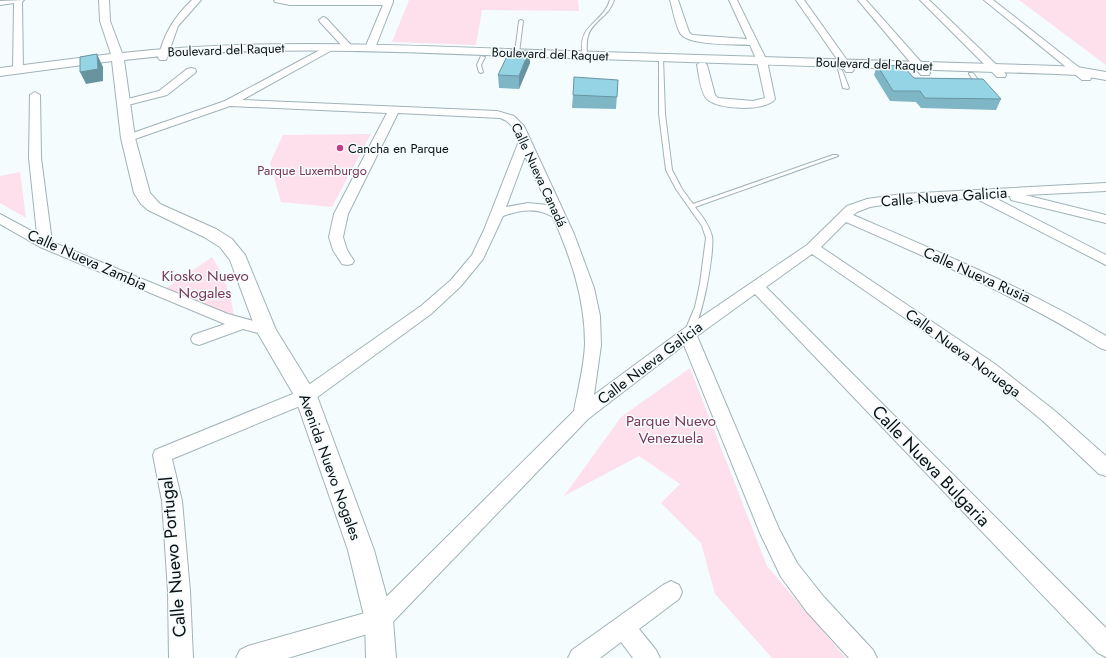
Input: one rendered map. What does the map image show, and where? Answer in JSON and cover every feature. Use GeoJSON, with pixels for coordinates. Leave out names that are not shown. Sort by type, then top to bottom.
{"type":"FeatureCollection","features":[{"type":"Feature","properties":{"kind":"street"},"geometry":{"type":"LineString","coordinates":[[0,3],[19,0],[18,70]]}},
{"type":"Feature","properties":{"kind":"street","name":"Avenida Nuevo Nogales"},"geometry":{"type":"LineString","coordinates":[[104,0],[105,22],[118,60],[128,138],[142,193],[147,201],[154,207],[210,232],[226,243],[239,259],[266,330],[306,396],[361,550],[379,620],[381,658]]}},
{"type":"Feature","properties":{"kind":"street"},"geometry":{"type":"LineString","coordinates":[[163,55],[166,40],[172,27],[183,13],[197,0]]}},
{"type":"Feature","properties":{"kind":"street"},"geometry":{"type":"LineString","coordinates":[[278,0],[290,3],[389,1],[370,48]]}},
{"type":"Feature","properties":{"kind":"street"},"geometry":{"type":"LineString","coordinates":[[674,0],[685,33],[689,37],[696,39],[754,42]]}},
{"type":"Feature","properties":{"kind":"street"},"geometry":{"type":"LineString","coordinates":[[702,65],[711,99],[722,103],[738,104],[764,104],[769,102],[770,99],[763,64],[733,0]]}},
{"type":"Feature","properties":{"kind":"street"},"geometry":{"type":"LineString","coordinates":[[800,0],[844,68]]}},
{"type":"Feature","properties":{"kind":"street"},"geometry":{"type":"LineString","coordinates":[[862,0],[924,71]]}},
{"type":"Feature","properties":{"kind":"street"},"geometry":{"type":"LineString","coordinates":[[924,0],[998,72]]}},
{"type":"Feature","properties":{"kind":"street"},"geometry":{"type":"LineString","coordinates":[[988,0],[1082,75]]}},
{"type":"Feature","properties":{"kind":"street"},"geometry":{"type":"LineString","coordinates":[[323,20],[348,47]]}},
{"type":"Feature","properties":{"kind":"street","name":"Boulevard del Raquet"},"geometry":{"type":"LineString","coordinates":[[326,50],[348,47],[585,55],[702,65],[763,64]]}},
{"type":"Feature","properties":{"kind":"street","name":"Boulevard del Raquet"},"geometry":{"type":"LineString","coordinates":[[0,72],[163,55],[326,50],[482,57],[763,64],[924,71],[1104,76]]}},
{"type":"Feature","properties":{"kind":"street"},"geometry":{"type":"LineString","coordinates":[[128,138],[229,103],[326,50]]}},
{"type":"Feature","properties":{"kind":"street","name":"Boulevard del Raquet"},"geometry":{"type":"LineString","coordinates":[[0,78],[118,60]]}},
{"type":"Feature","properties":{"kind":"street"},"geometry":{"type":"LineString","coordinates":[[124,103],[164,93],[191,71]]}},
{"type":"Feature","properties":{"kind":"street","name":"Boulevard del Raquet"},"geometry":{"type":"LineString","coordinates":[[924,71],[971,74],[998,72]]}},
{"type":"Feature","properties":{"kind":"street"},"geometry":{"type":"LineString","coordinates":[[34,95],[35,158],[45,244]]}},
{"type":"Feature","properties":{"kind":"street","name":"Calle Nueva Canadá"},"geometry":{"type":"LineString","coordinates":[[229,103],[497,114],[510,116],[515,120],[559,215],[585,280],[591,308],[593,346],[582,414]]}},
{"type":"Feature","properties":{"kind":"street"},"geometry":{"type":"LineString","coordinates":[[347,261],[340,250],[336,237],[341,214],[394,110]]}},
{"type":"Feature","properties":{"kind":"street"},"geometry":{"type":"LineString","coordinates":[[306,396],[426,310],[456,284],[478,256],[491,230],[525,141]]}},
{"type":"Feature","properties":{"kind":"street","name":"Calle Nueva Galicia"},"geometry":{"type":"LineString","coordinates":[[248,658],[379,620],[582,414],[688,334],[812,248],[852,209],[867,203],[884,200],[1106,187]]}},
{"type":"Feature","properties":{"kind":"street"},"geometry":{"type":"LineString","coordinates":[[1000,193],[1106,219]]}},
{"type":"Feature","properties":{"kind":"street"},"geometry":{"type":"LineString","coordinates":[[978,194],[1106,261]]}},
{"type":"Feature","properties":{"kind":"street"},"geometry":{"type":"LineString","coordinates":[[497,214],[510,209],[540,207],[552,210],[559,215]]}},
{"type":"Feature","properties":{"kind":"street","name":"Calle Nueva Rusia"},"geometry":{"type":"LineString","coordinates":[[844,216],[992,280],[1038,303],[1106,344]]}},
{"type":"Feature","properties":{"kind":"street","name":"Calle Nueva Zambia"},"geometry":{"type":"LineString","coordinates":[[0,218],[45,244],[223,318],[266,330]]}},
{"type":"Feature","properties":{"kind":"street","name":"Calle Nueva Noruega"},"geometry":{"type":"LineString","coordinates":[[812,248],[989,368],[1049,416],[1106,468]]}},
{"type":"Feature","properties":{"kind":"street","name":"Calle Nueva Bulgaria"},"geometry":{"type":"LineString","coordinates":[[757,287],[1106,645]]}},
{"type":"Feature","properties":{"kind":"street"},"geometry":{"type":"LineString","coordinates":[[199,339],[241,324]]}},
{"type":"Feature","properties":{"kind":"street"},"geometry":{"type":"LineString","coordinates":[[688,334],[770,534],[789,570],[815,604],[864,658]]}},
{"type":"Feature","properties":{"kind":"street","name":"Calle Nuevo Portugal"},"geometry":{"type":"LineString","coordinates":[[181,658],[179,590],[172,501],[162,455],[306,396]]}},
{"type":"Feature","properties":{"kind":"street"},"geometry":{"type":"LineString","coordinates":[[580,658],[671,592]]}},
{"type":"Feature","properties":{"kind":"street"},"geometry":{"type":"LineString","coordinates":[[623,626],[648,658]]}},
{"type":"Feature","properties":{"kind":"lane"},"geometry":{"type":"LineString","coordinates":[[585,55],[586,34],[590,28],[604,16],[611,6],[612,0]]}},
{"type":"Feature","properties":{"kind":"lane"},"geometry":{"type":"LineString","coordinates":[[517,53],[521,20]]}},
{"type":"Feature","properties":{"kind":"lane"},"geometry":{"type":"LineString","coordinates":[[481,72],[479,65],[482,57]]}},
{"type":"Feature","properties":{"kind":"lane"},"geometry":{"type":"LineString","coordinates":[[661,61],[662,114],[669,170],[679,188],[705,226],[709,238],[704,284],[699,307],[688,334]]}},
{"type":"Feature","properties":{"kind":"lane"},"geometry":{"type":"LineString","coordinates":[[844,68],[846,88]]}},
{"type":"Feature","properties":{"kind":"lane"},"geometry":{"type":"LineString","coordinates":[[960,83],[975,82],[976,79],[971,74]]}},
{"type":"Feature","properties":{"kind":"lane"},"geometry":{"type":"LineString","coordinates":[[692,206],[835,156]]}},
{"type":"Feature","properties":{"kind":"green space"},"geometry":{"type":"Polygon","coordinates":[[[409,0],[578,0],[579,11],[482,10],[476,45],[392,42],[409,0]]]}},
{"type":"Feature","properties":{"kind":"green space"},"geometry":{"type":"Polygon","coordinates":[[[1019,0],[1106,0],[1106,65],[1019,0]]]}},
{"type":"Feature","properties":{"kind":"green space","name":"Parque Luxemburgo"},"geometry":{"type":"Polygon","coordinates":[[[371,134],[332,207],[281,202],[270,163],[283,135],[371,134]]]}},
{"type":"Feature","properties":{"kind":"green space"},"geometry":{"type":"Polygon","coordinates":[[[20,172],[26,218],[0,203],[0,176],[20,172]]]}},
{"type":"Feature","properties":{"kind":"green space","name":"Kiosko Nuevo Nogales"},"geometry":{"type":"Polygon","coordinates":[[[212,257],[227,286],[234,318],[165,289],[212,257]]]}},
{"type":"Feature","properties":{"kind":"green space","name":"Parque Nuevo Venezuela"},"geometry":{"type":"Polygon","coordinates":[[[690,368],[767,566],[846,658],[772,658],[715,594],[701,543],[661,503],[680,484],[639,456],[564,496],[621,417],[690,368]]]}},
{"type":"Feature","properties":{"kind":"building"},"geometry":{"type":"Polygon","coordinates":[[[510,50],[529,51],[519,76],[498,75],[510,50]]]}},
{"type":"Feature","properties":{"kind":"building"},"geometry":{"type":"Polygon","coordinates":[[[97,54],[98,69],[80,72],[80,57],[97,54]]]}},
{"type":"Feature","properties":{"kind":"building"},"geometry":{"type":"Polygon","coordinates":[[[877,65],[903,66],[914,78],[983,79],[1001,99],[925,98],[920,91],[893,91],[877,65]]]}},
{"type":"Feature","properties":{"kind":"building"},"geometry":{"type":"Polygon","coordinates":[[[574,77],[618,80],[617,97],[573,95],[574,77]]]}},
{"type":"Feature","properties":{"kind":"place","name":"Cancha en Parque"},"geometry":{"type":"Point","coordinates":[340,148]}}]}
